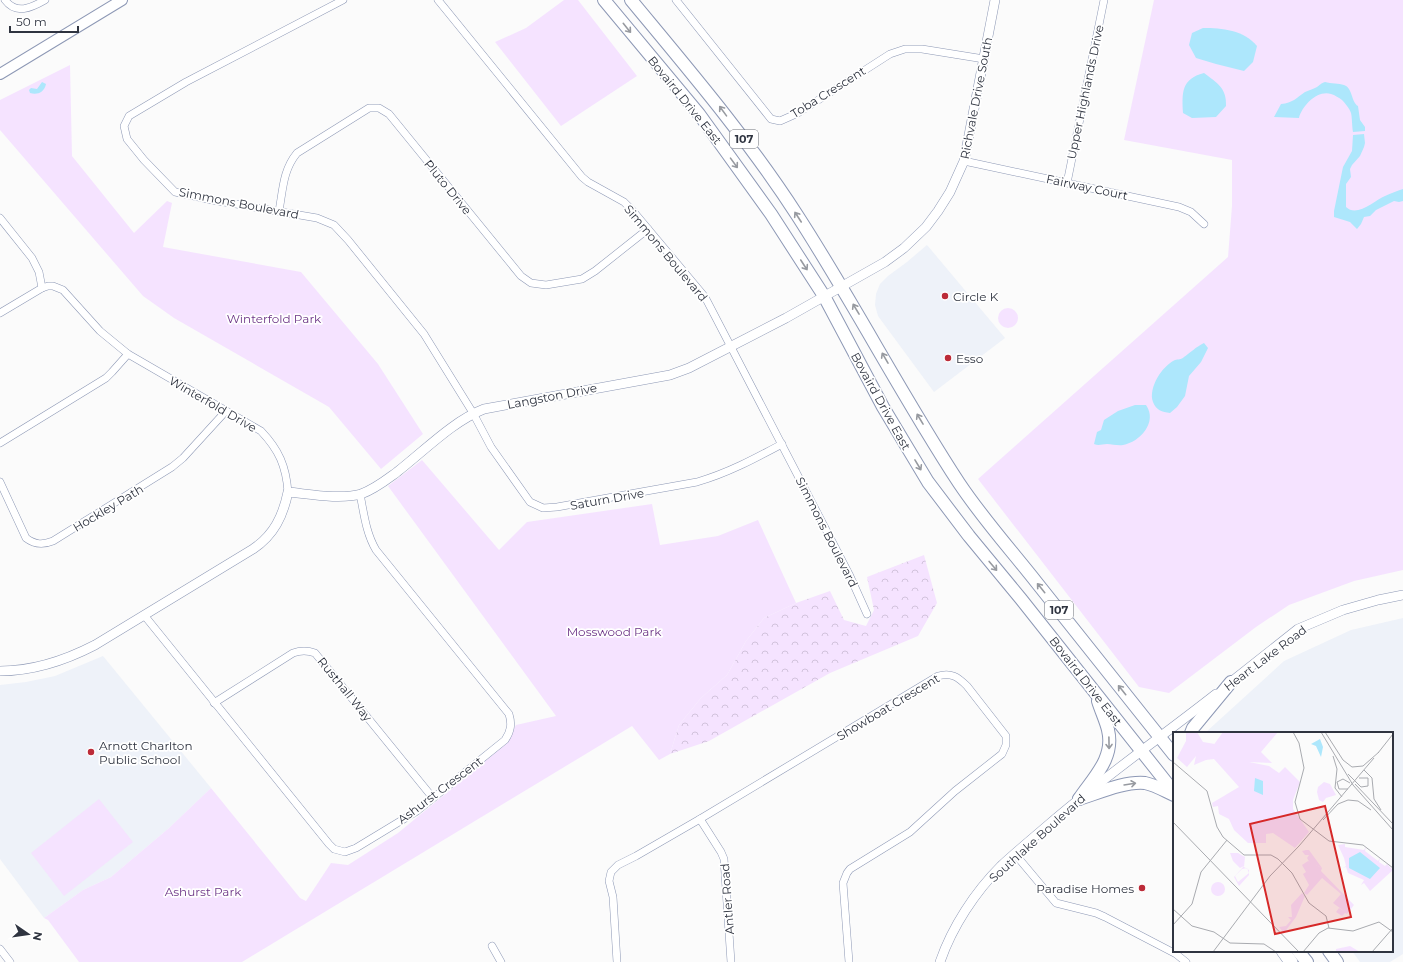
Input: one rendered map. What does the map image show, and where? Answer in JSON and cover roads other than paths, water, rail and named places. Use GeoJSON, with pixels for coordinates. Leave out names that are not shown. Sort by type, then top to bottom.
{"type":"FeatureCollection","features":[{"type":"Feature","properties":{"kind":"highway"},"geometry":{"type":"LineString","coordinates":[[1284,952],[1291,962]]}},
{"type":"Feature","properties":{"kind":"main road"},"geometry":{"type":"LineString","coordinates":[[0,74],[122,0]]}},
{"type":"Feature","properties":{"kind":"main road","name":"Bovaird Drive East"},"geometry":{"type":"LineString","coordinates":[[604,0],[699,114],[771,214],[824,296],[883,407],[928,482],[969,536],[1173,791]]}},
{"type":"Feature","properties":{"kind":"main road","name":"Bovaird Drive East"},"geometry":{"type":"LineString","coordinates":[[631,0],[716,102],[796,212],[960,484],[992,530],[1031,575],[1173,754]]}},
{"type":"Feature","properties":{"kind":"main road"},"geometry":{"type":"LineString","coordinates":[[1191,732],[1193,728],[1231,682]]}},
{"type":"Feature","properties":{"kind":"main road"},"geometry":{"type":"LineString","coordinates":[[1079,799],[1106,761],[1109,751],[1110,741],[1108,731],[1095,692]]}},
{"type":"Feature","properties":{"kind":"main road"},"geometry":{"type":"LineString","coordinates":[[1079,799],[1127,784],[1138,783],[1152,785],[1173,795]]}},
{"type":"Feature","properties":{"kind":"main road"},"geometry":{"type":"LineString","coordinates":[[1299,952],[1307,962]]}},
{"type":"Feature","properties":{"kind":"main road"},"geometry":{"type":"LineString","coordinates":[[1330,952],[1337,962]]}},
{"type":"Feature","properties":{"kind":"street"},"geometry":{"type":"LineString","coordinates":[[4,0],[11,6],[21,10],[45,0]]}},
{"type":"Feature","properties":{"kind":"street","name":"Simmons Boulevard"},"geometry":{"type":"LineString","coordinates":[[343,0],[186,82],[129,116],[124,126],[127,139],[144,160],[175,192],[212,200],[317,218],[334,225],[348,240],[424,334],[473,413]]}},
{"type":"Feature","properties":{"kind":"street","name":"Simmons Boulevard"},"geometry":{"type":"LineString","coordinates":[[438,0],[582,176],[598,188],[624,202],[705,297],[849,574],[867,614]]}},
{"type":"Feature","properties":{"kind":"street","name":"Toba Crescent"},"geometry":{"type":"LineString","coordinates":[[676,0],[771,119],[780,121],[798,113],[897,51],[905,49],[922,49],[984,59]]}},
{"type":"Feature","properties":{"kind":"street","name":"Richvale Drive South"},"geometry":{"type":"LineString","coordinates":[[824,296],[885,262],[904,248],[926,226],[950,192],[964,160],[996,0]]}},
{"type":"Feature","properties":{"kind":"street","name":"Upper Highlands Drive"},"geometry":{"type":"LineString","coordinates":[[1067,183],[1104,0]]}},
{"type":"Feature","properties":{"kind":"street","name":"Pluto Drive"},"geometry":{"type":"LineString","coordinates":[[280,211],[286,171],[290,161],[297,153],[368,108],[380,108],[389,114],[521,276],[531,283],[546,285],[582,278],[595,271],[648,229]]}},
{"type":"Feature","properties":{"kind":"street","name":"Fairway Court"},"geometry":{"type":"LineString","coordinates":[[964,160],[1179,206],[1191,212],[1204,224]]}},
{"type":"Feature","properties":{"kind":"street"},"geometry":{"type":"LineString","coordinates":[[0,218],[32,258],[39,272],[42,288],[0,313]]}},
{"type":"Feature","properties":{"kind":"street","name":"Winterfold Drive"},"geometry":{"type":"LineString","coordinates":[[0,672],[40,666],[73,656],[95,645],[253,548],[264,540],[279,521],[288,492],[282,460],[274,446],[261,431],[128,354],[100,331],[62,290],[54,286],[42,288]]}},
{"type":"Feature","properties":{"kind":"street","name":"Langston Drive"},"geometry":{"type":"LineString","coordinates":[[288,492],[331,496],[349,496],[360,494],[381,485],[437,439],[473,413],[492,408],[670,375],[689,368],[730,347],[786,318],[824,296]]}},
{"type":"Feature","properties":{"kind":"street"},"geometry":{"type":"LineString","coordinates":[[0,443],[106,378],[128,354]]}},
{"type":"Feature","properties":{"kind":"street","name":"Hockley Path"},"geometry":{"type":"LineString","coordinates":[[0,482],[26,538],[30,541],[46,544],[172,467],[188,453],[226,411]]}},
{"type":"Feature","properties":{"kind":"street","name":"Saturn Drive"},"geometry":{"type":"LineString","coordinates":[[473,413],[491,447],[530,502],[543,508],[557,507],[697,482],[720,475],[741,466],[782,444]]}},
{"type":"Feature","properties":{"kind":"street","name":"Ashurst Crescent"},"geometry":{"type":"LineString","coordinates":[[144,615],[329,844],[340,851],[350,851],[356,848],[417,811],[505,740],[509,734],[511,721],[509,714],[370,541],[366,530],[360,494]]}},
{"type":"Feature","properties":{"kind":"street","name":"Heart Lake Road"},"geometry":{"type":"LineString","coordinates":[[1141,751],[1298,629],[1343,610],[1378,600],[1403,595]]}},
{"type":"Feature","properties":{"kind":"street","name":"Rusthall Way"},"geometry":{"type":"LineString","coordinates":[[214,703],[293,653],[300,650],[308,650],[315,653],[433,798]]}},
{"type":"Feature","properties":{"kind":"street","name":"Showboat Crescent"},"geometry":{"type":"LineString","coordinates":[[617,962],[613,896],[609,881],[611,872],[618,865],[700,819],[938,676],[945,674],[953,675],[960,679],[1006,736],[1006,745],[1002,754],[956,791],[910,832],[856,864],[846,873],[843,883],[849,962]]}},
{"type":"Feature","properties":{"kind":"street","name":"Southlake Boulevard"},"geometry":{"type":"LineString","coordinates":[[940,962],[960,920],[990,878],[1015,854],[1079,799],[1141,751]]}},
{"type":"Feature","properties":{"kind":"street","name":"Antler Road"},"geometry":{"type":"LineString","coordinates":[[700,819],[724,859],[731,962]]}},
{"type":"Feature","properties":{"kind":"street"},"geometry":{"type":"LineString","coordinates":[[1015,854],[1056,903],[1096,913],[1105,917],[1176,954],[1186,962]]}},
{"type":"Feature","properties":{"kind":"street"},"geometry":{"type":"LineString","coordinates":[[492,946],[501,962]]}},
{"type":"Feature","properties":{"kind":"street"},"geometry":{"type":"LineString","coordinates":[[0,949],[10,962]]}},
{"type":"Feature","properties":{"kind":"water"},"geometry":{"type":"Polygon","coordinates":[[[1203,28],[1225,29],[1246,36],[1257,46],[1253,62],[1244,71],[1196,58],[1189,45],[1192,33],[1203,28]]]}},
{"type":"Feature","properties":{"kind":"water"},"geometry":{"type":"Polygon","coordinates":[[[1204,73],[1217,83],[1223,90],[1226,106],[1216,117],[1192,118],[1183,113],[1184,88],[1191,79],[1204,73]]]}},
{"type":"Feature","properties":{"kind":"water"},"geometry":{"type":"Polygon","coordinates":[[[42,82],[46,84],[42,91],[35,94],[30,93],[29,90],[31,88],[37,89],[42,82]]]}},
{"type":"Feature","properties":{"kind":"water"},"geometry":{"type":"Polygon","coordinates":[[[1325,82],[1342,84],[1349,89],[1358,106],[1360,120],[1365,127],[1365,131],[1353,132],[1350,110],[1346,104],[1335,96],[1326,93],[1321,94],[1311,100],[1303,109],[1299,118],[1274,117],[1281,104],[1297,98],[1305,92],[1316,88],[1325,82]]]}},
{"type":"Feature","properties":{"kind":"water"},"geometry":{"type":"Polygon","coordinates":[[[1364,134],[1364,147],[1360,156],[1350,169],[1351,177],[1346,184],[1346,207],[1350,210],[1361,209],[1385,196],[1403,189],[1403,201],[1394,201],[1376,210],[1370,216],[1364,217],[1357,229],[1350,222],[1334,217],[1334,211],[1343,167],[1352,151],[1353,135],[1364,134]]]}},
{"type":"Feature","properties":{"kind":"water"},"geometry":{"type":"Polygon","coordinates":[[[1204,343],[1208,348],[1201,362],[1189,376],[1185,396],[1177,407],[1170,413],[1160,410],[1154,405],[1152,396],[1152,390],[1157,378],[1170,363],[1183,358],[1204,343]]]}},
{"type":"Feature","properties":{"kind":"water"},"geometry":{"type":"Polygon","coordinates":[[[1135,405],[1146,405],[1149,411],[1150,418],[1141,436],[1123,445],[1094,444],[1097,432],[1101,430],[1104,420],[1118,411],[1135,405]]]}},
{"type":"Feature","properties":{"kind":"place","name":"Circle K"},"geometry":{"type":"Point","coordinates":[945,296]}},
{"type":"Feature","properties":{"kind":"place","name":"Esso"},"geometry":{"type":"Point","coordinates":[948,358]}},
{"type":"Feature","properties":{"kind":"place","name":"Arnott Charlton Public School"},"geometry":{"type":"Point","coordinates":[91,752]}},
{"type":"Feature","properties":{"kind":"place","name":"Paradise Homes"},"geometry":{"type":"Point","coordinates":[1142,888]}},
{"type":"Feature","properties":{"kind":"park label","name":"Winterfold Park"},"geometry":{"type":"Point","coordinates":[274,318]}},
{"type":"Feature","properties":{"kind":"park label","name":"Mosswood Park"},"geometry":{"type":"Point","coordinates":[614,631]}},
{"type":"Feature","properties":{"kind":"park label","name":"Ashurst Park"},"geometry":{"type":"Point","coordinates":[203,891]}}]}
